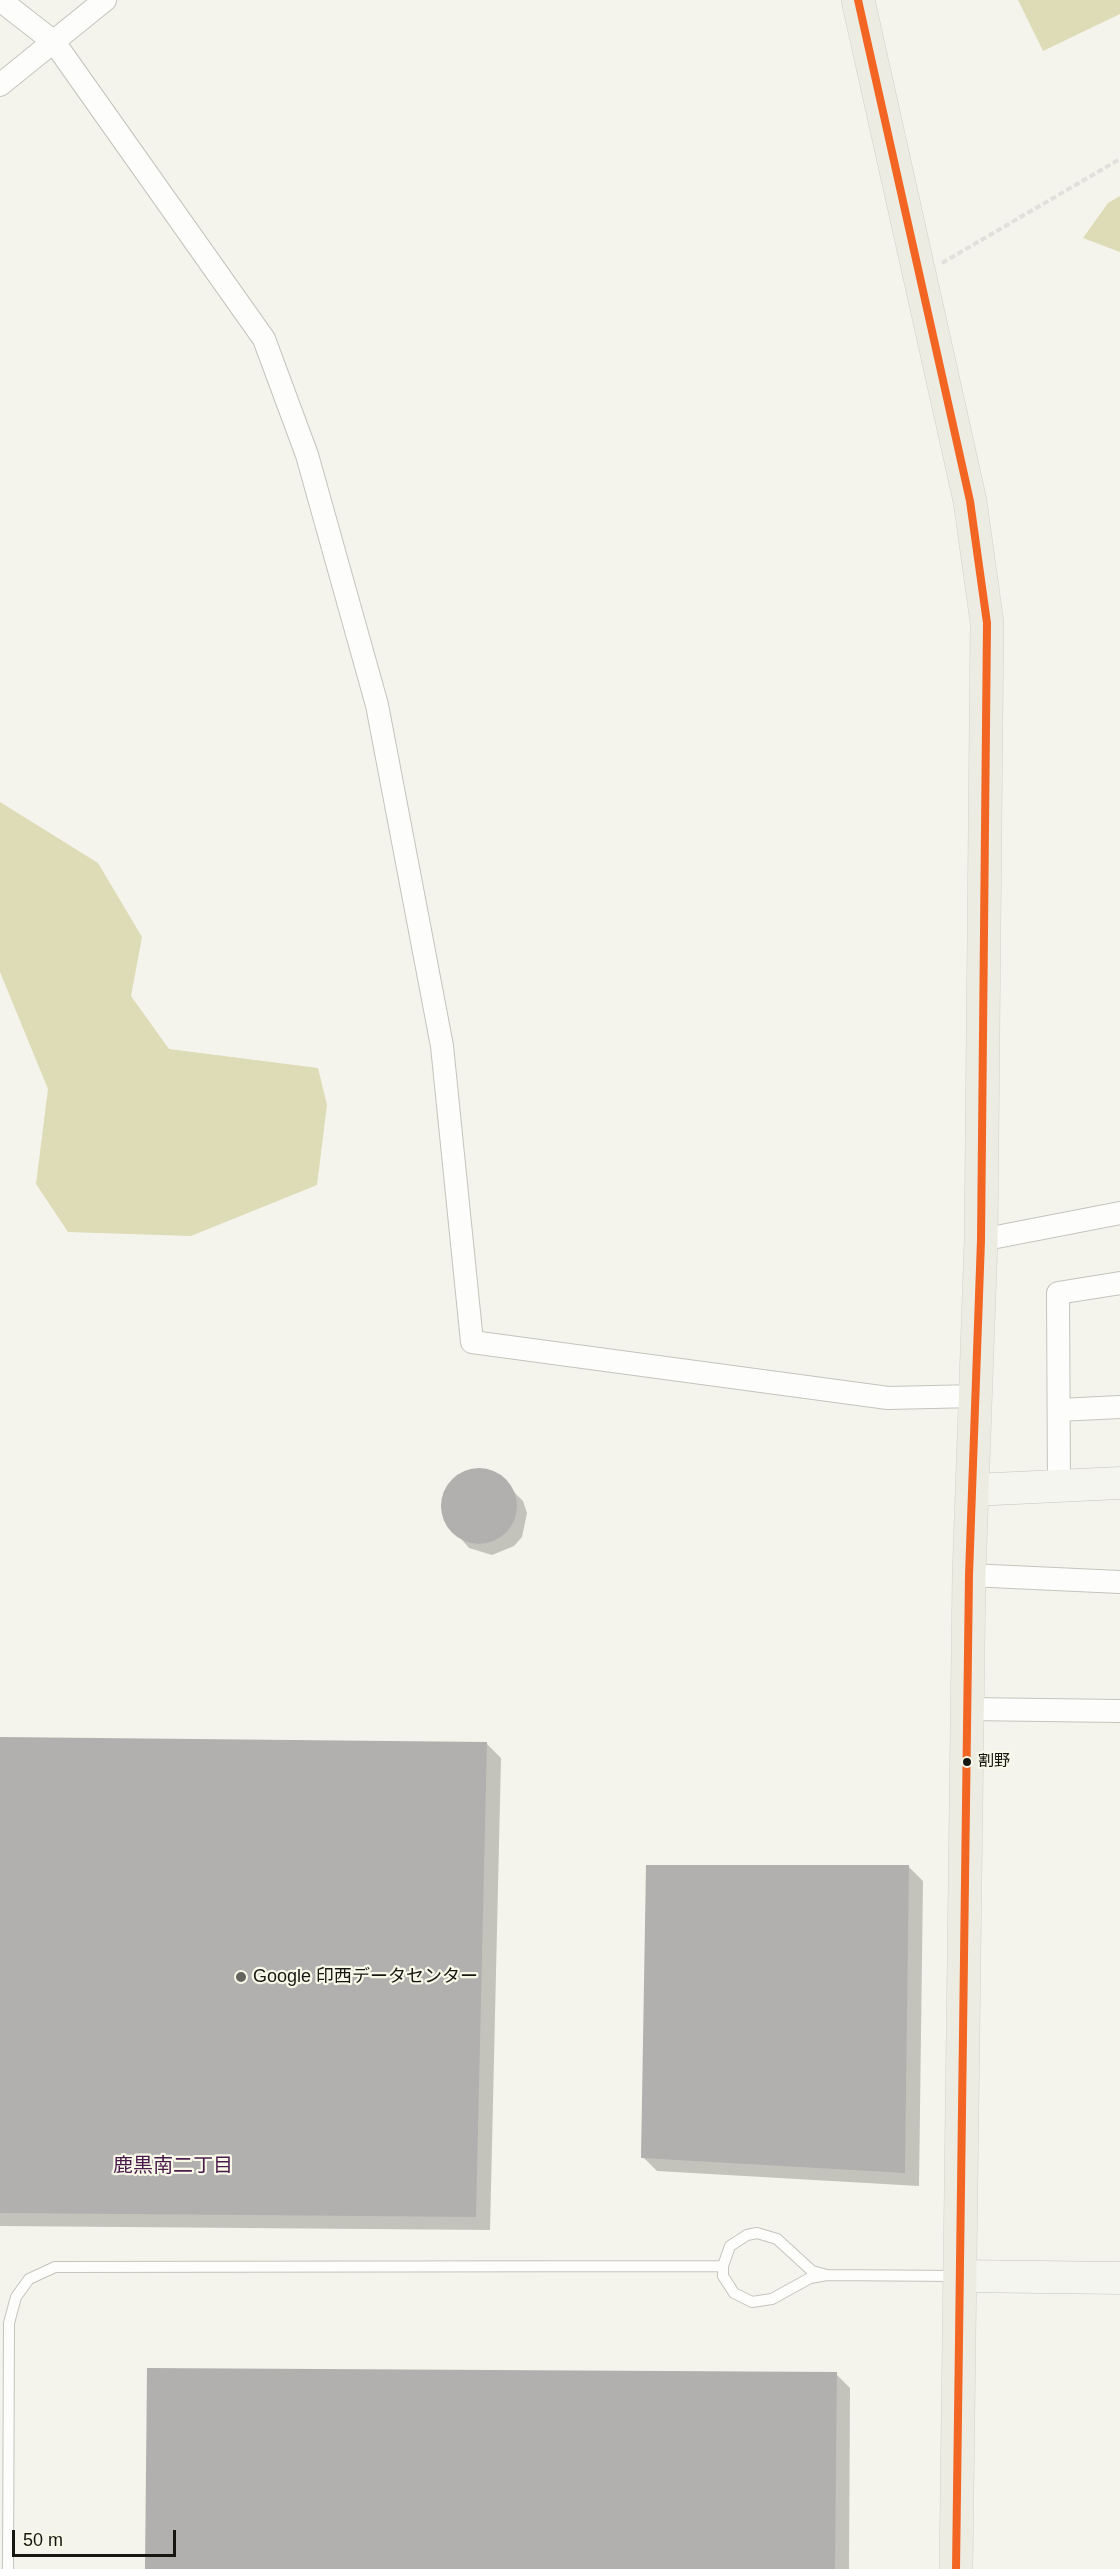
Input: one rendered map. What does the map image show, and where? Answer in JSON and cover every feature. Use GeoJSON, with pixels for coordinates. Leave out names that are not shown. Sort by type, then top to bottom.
{"type":"FeatureCollection","features":[{"type":"Feature","properties":{"kind":"main road"},"geometry":{"type":"LineString","coordinates":[[858,0],[970,501],[987,623],[981,1240],[969,1575],[956,2569]]}},
{"type":"Feature","properties":{"kind":"street"},"geometry":{"type":"LineString","coordinates":[[0,0],[54,42],[264,339],[307,455],[377,705],[442,1046],[472,1342],[888,1398],[976,1396]]}},
{"type":"Feature","properties":{"kind":"street"},"geometry":{"type":"LineString","coordinates":[[0,86],[105,0]]}},
{"type":"Feature","properties":{"kind":"street"},"geometry":{"type":"LineString","coordinates":[[981,1240],[1120,1213]]}},
{"type":"Feature","properties":{"kind":"street"},"geometry":{"type":"LineString","coordinates":[[1059,1487],[1058,1293],[1120,1282]]}},
{"type":"Feature","properties":{"kind":"street"},"geometry":{"type":"LineString","coordinates":[[1059,1410],[1120,1407]]}},
{"type":"Feature","properties":{"kind":"street"},"geometry":{"type":"LineString","coordinates":[[973,1490],[1120,1483]]}},
{"type":"Feature","properties":{"kind":"street"},"geometry":{"type":"LineString","coordinates":[[969,1575],[1120,1582]]}},
{"type":"Feature","properties":{"kind":"street"},"geometry":{"type":"LineString","coordinates":[[968,1709],[1120,1711]]}},
{"type":"Feature","properties":{"kind":"street"},"geometry":{"type":"LineString","coordinates":[[959,2276],[1120,2278]]}},
{"type":"Feature","properties":{"kind":"lane"},"geometry":{"type":"LineString","coordinates":[[827,2275],[802,2282],[772,2299],[752,2302],[742,2299],[727,2285],[723,2266],[730,2246],[747,2235],[757,2233],[777,2239],[812,2271],[827,2275],[959,2276]]}},
{"type":"Feature","properties":{"kind":"lane"},"geometry":{"type":"LineString","coordinates":[[8,2569],[9,2323],[16,2297],[29,2279],[55,2267],[723,2266]]}},
{"type":"Feature","properties":{"kind":"path"},"geometry":{"type":"LineString","coordinates":[[919,277],[1120,159]]}},
{"type":"Feature","properties":{"kind":"green space"},"geometry":{"type":"Polygon","coordinates":[[[1018,0],[1120,0],[1120,14],[1043,51],[1018,0]]]}},
{"type":"Feature","properties":{"kind":"green space"},"geometry":{"type":"Polygon","coordinates":[[[1120,196],[1120,252],[1083,238],[1108,203],[1120,196]]]}},
{"type":"Feature","properties":{"kind":"green space"},"geometry":{"type":"Polygon","coordinates":[[[0,802],[98,863],[142,937],[131,996],[169,1049],[318,1068],[327,1105],[317,1185],[191,1236],[68,1232],[36,1184],[48,1089],[0,972],[0,802]]]}},
{"type":"Feature","properties":{"kind":"building"},"geometry":{"type":"Polygon","coordinates":[[[472,1468],[486,1468],[500,1474],[511,1485],[517,1499],[514,1521],[506,1533],[486,1544],[472,1544],[458,1538],[447,1527],[441,1513],[441,1499],[447,1485],[458,1474],[472,1468]]]}},
{"type":"Feature","properties":{"kind":"building","name":"Google 印西データセンター"},"geometry":{"type":"Polygon","coordinates":[[[0,1737],[487,1742],[476,2217],[0,2213],[0,1737]]]}},
{"type":"Feature","properties":{"kind":"building"},"geometry":{"type":"Polygon","coordinates":[[[646,1865],[909,1865],[905,2173],[641,2158],[646,1865]]]}},
{"type":"Feature","properties":{"kind":"building"},"geometry":{"type":"Polygon","coordinates":[[[147,2368],[837,2372],[835,2569],[145,2569],[147,2368]]]}},
{"type":"Feature","properties":{"kind":"transit line"},"geometry":{"type":"LineString","coordinates":[[858,0],[970,501],[987,623],[981,1240],[969,1575],[956,2569]]}},
{"type":"Feature","properties":{"kind":"place","name":"割野"},"geometry":{"type":"Point","coordinates":[967,1762]}},
{"type":"Feature","properties":{"kind":"place","name":"Google 印西データセンター"},"geometry":{"type":"Point","coordinates":[241,1977]}},
{"type":"Feature","properties":{"kind":"district","name":"鹿黒南二丁目"},"geometry":{"type":"Point","coordinates":[173,2166]}}]}
